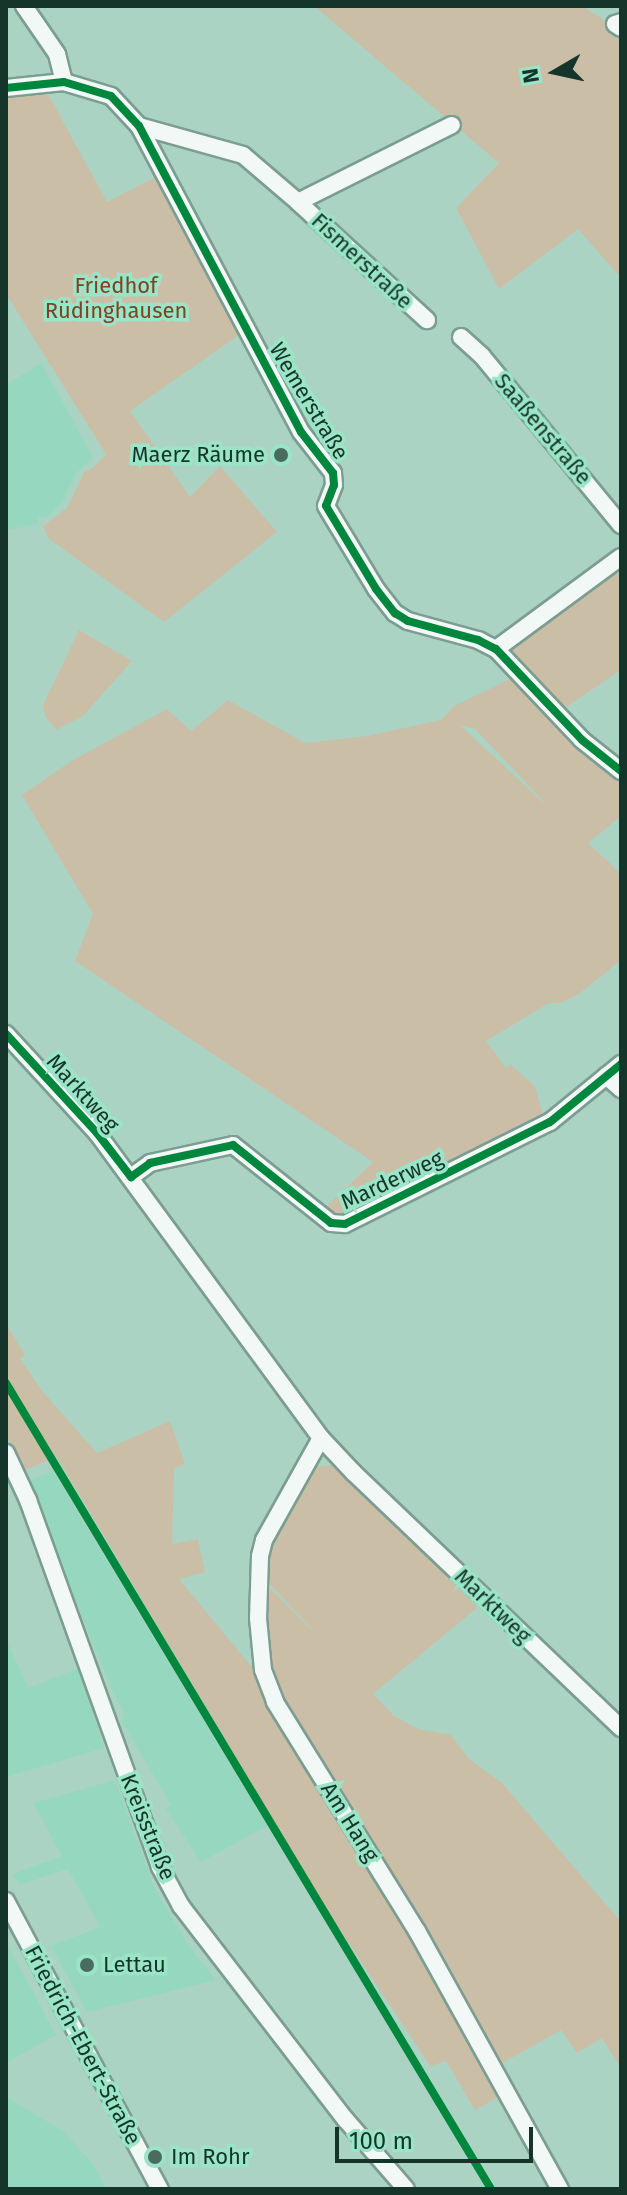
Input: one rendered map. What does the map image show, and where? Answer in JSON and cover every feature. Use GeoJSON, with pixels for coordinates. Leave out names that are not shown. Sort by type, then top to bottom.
{"type":"FeatureCollection","features":[{"type":"Feature","properties":{"kind":"street"},"geometry":{"type":"LineString","coordinates":[[24,6],[57,54],[64,82]]}},
{"type":"Feature","properties":{"kind":"street","name":"Wemerstraße"},"geometry":{"type":"LineString","coordinates":[[6,88],[64,82],[111,96],[139,126],[301,432],[333,473],[334,485],[319,506],[356,561],[395,613],[408,621],[478,640],[496,649],[582,740],[621,771]]}},
{"type":"Feature","properties":{"kind":"street","name":"Fismerstraße"},"geometry":{"type":"LineString","coordinates":[[298,202],[452,125]]}},
{"type":"Feature","properties":{"kind":"street","name":"Fismerstraße"},"geometry":{"type":"LineString","coordinates":[[139,126],[243,155],[427,320]]}},
{"type":"Feature","properties":{"kind":"street","name":"Saaßenstraße"},"geometry":{"type":"LineString","coordinates":[[461,337],[482,356],[621,525]]}},
{"type":"Feature","properties":{"kind":"street"},"geometry":{"type":"LineString","coordinates":[[496,649],[621,557]]}},
{"type":"Feature","properties":{"kind":"street","name":"Marktweg"},"geometry":{"type":"LineString","coordinates":[[6,1034],[97,1133],[321,1438],[621,1728]]}},
{"type":"Feature","properties":{"kind":"street","name":"Marderweg"},"geometry":{"type":"LineString","coordinates":[[131,1177],[150,1163],[233,1145],[331,1223],[345,1224],[550,1122],[621,1064]]}},
{"type":"Feature","properties":{"kind":"street"},"geometry":{"type":"LineString","coordinates":[[606,1076],[621,1089]]}},
{"type":"Feature","properties":{"kind":"street","name":"Am Hang"},"geometry":{"type":"LineString","coordinates":[[321,1438],[264,1540],[260,1556],[258,1618],[263,1670],[275,1702],[417,1931],[560,2189]]}},
{"type":"Feature","properties":{"kind":"street","name":"Kreisstraße"},"geometry":{"type":"LineString","coordinates":[[6,1453],[28,1500],[160,1867],[174,1893],[245,1993],[396,2181],[406,2189]]}},
{"type":"Feature","properties":{"kind":"street","name":"Friedrich-Ebert-Straße"},"geometry":{"type":"LineString","coordinates":[[6,1901],[160,2189]]}},
{"type":"Feature","properties":{"kind":"shaded area"},"geometry":{"type":"Polygon","coordinates":[[[41,363],[93,457],[75,474],[63,500],[49,516],[38,518],[38,524],[6,530],[6,385],[41,363]]]}},
{"type":"Feature","properties":{"kind":"shaded area"},"geometry":{"type":"Polygon","coordinates":[[[53,1471],[267,1826],[201,1862],[166,1809],[171,1805],[122,1721],[124,1711],[115,1697],[49,1536],[29,1481],[53,1471]]]}},
{"type":"Feature","properties":{"kind":"shaded area"},"geometry":{"type":"Polygon","coordinates":[[[6,1639],[28,1688],[79,1668],[104,1748],[6,1777],[6,1639]]]}},
{"type":"Feature","properties":{"kind":"shaded area"},"geometry":{"type":"Polygon","coordinates":[[[115,1780],[154,1887],[189,1946],[216,1980],[87,2012],[51,1946],[100,1927],[99,1924],[68,1869],[19,1885],[13,1874],[62,1856],[33,1803],[115,1780]]]}},
{"type":"Feature","properties":{"kind":"shaded area"},"geometry":{"type":"Polygon","coordinates":[[[6,1942],[56,2035],[6,2063],[6,1942]]]}},
{"type":"Feature","properties":{"kind":"shaded area"},"geometry":{"type":"Polygon","coordinates":[[[6,2097],[63,2131],[94,2165],[106,2189],[6,2189],[6,2097]]]}},
{"type":"Feature","properties":{"kind":"green space"},"geometry":{"type":"Polygon","coordinates":[[[314,6],[582,6],[607,22],[621,17],[621,278],[578,229],[499,289],[456,208],[499,163],[314,6]]]}},
{"type":"Feature","properties":{"kind":"green space","name":"Friedhof Rüdinghausen"},"geometry":{"type":"Polygon","coordinates":[[[48,94],[107,202],[157,176],[239,335],[130,411],[190,497],[220,466],[277,532],[164,622],[48,538],[43,526],[67,508],[84,472],[93,468],[106,454],[6,294],[6,97],[48,94]]]}},
{"type":"Feature","properties":{"kind":"green space"},"geometry":{"type":"Polygon","coordinates":[[[621,566],[621,670],[560,711],[503,650],[621,566]]]}},
{"type":"Feature","properties":{"kind":"green space"},"geometry":{"type":"Polygon","coordinates":[[[79,630],[132,661],[83,716],[56,730],[45,716],[43,705],[79,630]]]}},
{"type":"Feature","properties":{"kind":"green space"},"geometry":{"type":"Polygon","coordinates":[[[518,675],[621,775],[621,816],[588,843],[621,874],[621,960],[579,994],[561,1003],[549,1003],[486,1041],[506,1068],[511,1065],[535,1086],[544,1119],[348,1218],[336,1219],[324,1209],[373,1162],[75,961],[93,914],[22,795],[73,760],[167,709],[191,731],[228,700],[305,743],[367,736],[441,720],[454,706],[518,675]],[[460,725],[546,804],[475,729],[460,725]]]}},
{"type":"Feature","properties":{"kind":"green space"},"geometry":{"type":"Polygon","coordinates":[[[6,1324],[25,1355],[20,1359],[43,1392],[97,1453],[170,1421],[185,1464],[174,1468],[172,1544],[198,1539],[205,1572],[179,1579],[251,1666],[268,1662],[264,1582],[326,1644],[266,1580],[273,1544],[317,1467],[333,1465],[478,1607],[373,1694],[394,1716],[418,1729],[451,1735],[469,1759],[502,1783],[621,1922],[621,2068],[602,2038],[577,2053],[561,2030],[485,2073],[498,2097],[475,2110],[446,2061],[430,2066],[330,1915],[57,1457],[25,1470],[6,1435],[6,1324]]]}},
{"type":"Feature","properties":{"kind":"cycle path"},"geometry":{"type":"LineString","coordinates":[[6,88],[64,82],[111,96],[139,126],[301,432],[333,473],[334,485],[326,506],[376,589],[395,613],[408,621],[478,640],[496,649],[582,740],[621,771]]}},
{"type":"Feature","properties":{"kind":"cycle path"},"geometry":{"type":"LineString","coordinates":[[6,1034],[97,1133],[131,1177],[150,1163],[233,1145],[331,1223],[345,1224],[550,1122],[621,1064]]}},
{"type":"Feature","properties":{"kind":"cycle path"},"geometry":{"type":"LineString","coordinates":[[6,1383],[491,2189]]}},
{"type":"Feature","properties":{"kind":"place","name":"Maerz Räume"},"geometry":{"type":"Point","coordinates":[281,455]}},
{"type":"Feature","properties":{"kind":"place","name":"Lettau"},"geometry":{"type":"Point","coordinates":[87,1965]}},
{"type":"Feature","properties":{"kind":"place","name":"Im Rohr"},"geometry":{"type":"Point","coordinates":[155,2157]}}]}
